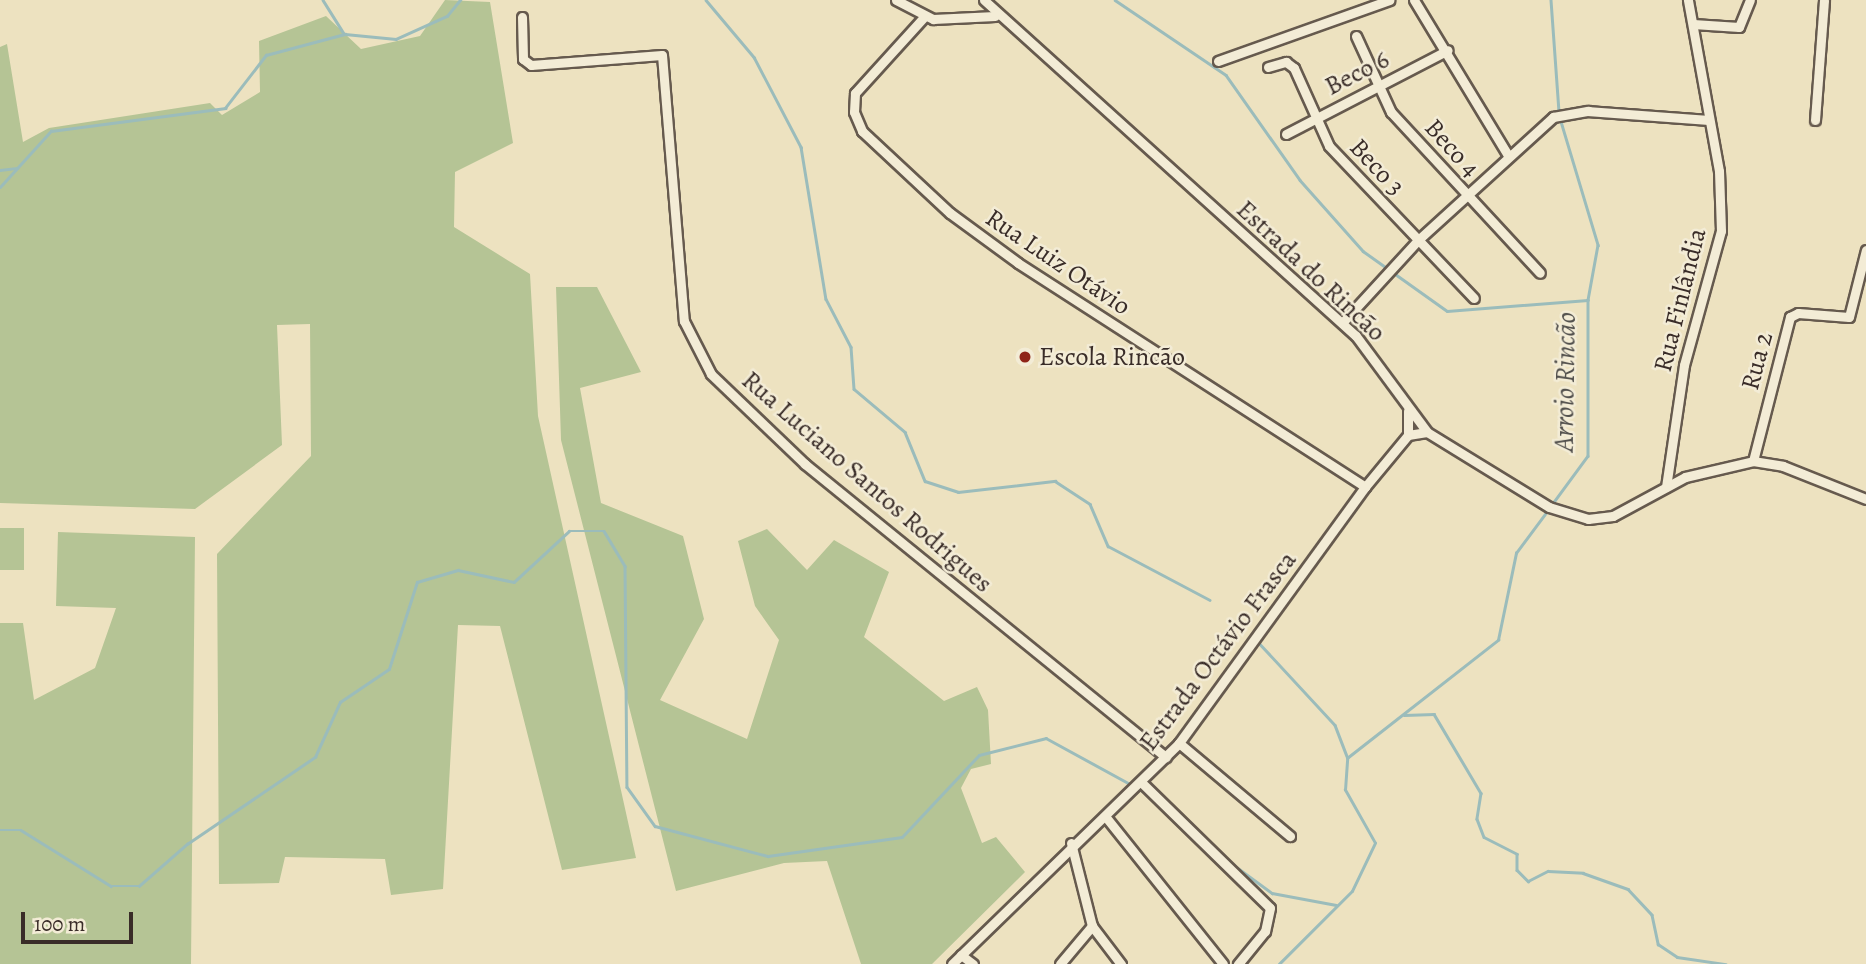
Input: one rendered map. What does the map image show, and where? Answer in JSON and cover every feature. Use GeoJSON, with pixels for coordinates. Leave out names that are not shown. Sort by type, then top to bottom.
{"type":"FeatureCollection","features":[{"type":"Feature","properties":{"kind":"street"},"geometry":{"type":"LineString","coordinates":[[896,0],[924,17],[995,16]]}},
{"type":"Feature","properties":{"kind":"street","name":"Estrada do Rincão"},"geometry":{"type":"LineString","coordinates":[[984,0],[995,16],[1342,323],[1390,376],[1408,411],[1427,432],[1568,517],[1613,516],[1666,487],[1753,461],[1783,466],[1866,499]]}},
{"type":"Feature","properties":{"kind":"street"},"geometry":{"type":"LineString","coordinates":[[1218,61],[1388,0]]}},
{"type":"Feature","properties":{"kind":"street"},"geometry":{"type":"LineString","coordinates":[[1414,0],[1448,50],[1508,155]]}},
{"type":"Feature","properties":{"kind":"street","name":"Rua Finlândia"},"geometry":{"type":"LineString","coordinates":[[1666,487],[1684,365],[1721,231],[1719,171],[1688,0]]}},
{"type":"Feature","properties":{"kind":"street"},"geometry":{"type":"LineString","coordinates":[[1693,24],[1739,27],[1750,0]]}},
{"type":"Feature","properties":{"kind":"street"},"geometry":{"type":"LineString","coordinates":[[1815,120],[1824,0]]}},
{"type":"Feature","properties":{"kind":"street","name":"Rua Luciano Santos Rodrigues"},"geometry":{"type":"LineString","coordinates":[[522,16],[523,59],[531,65],[662,55],[684,321],[711,374],[805,464],[1166,757]]}},
{"type":"Feature","properties":{"kind":"street","name":"Rua Luiz Otávio"},"geometry":{"type":"LineString","coordinates":[[924,17],[855,93],[854,112],[862,131],[950,213],[1018,263],[1365,487]]}},
{"type":"Feature","properties":{"kind":"street","name":"Beco 4"},"geometry":{"type":"LineString","coordinates":[[1356,36],[1391,112],[1540,273]]}},
{"type":"Feature","properties":{"kind":"street","name":"Beco 6"},"geometry":{"type":"LineString","coordinates":[[1286,134],[1448,50]]}},
{"type":"Feature","properties":{"kind":"street","name":"Beco 3"},"geometry":{"type":"LineString","coordinates":[[1268,67],[1290,64],[1329,146],[1474,298]]}},
{"type":"Feature","properties":{"kind":"street"},"geometry":{"type":"LineString","coordinates":[[1342,323],[1418,240],[1508,155],[1553,117],[1568,112],[1708,120]]}},
{"type":"Feature","properties":{"kind":"street","name":"Rua 2"},"geometry":{"type":"LineString","coordinates":[[1753,461],[1790,317],[1798,313],[1849,317],[1866,250]]}},
{"type":"Feature","properties":{"kind":"street"},"geometry":{"type":"LineString","coordinates":[[1408,411],[1408,435],[1427,432]]}},
{"type":"Feature","properties":{"kind":"street","name":"Estrada Octávio Frasca"},"geometry":{"type":"LineString","coordinates":[[952,964],[1071,843],[1142,782],[1179,743],[1365,487],[1408,435]]}},
{"type":"Feature","properties":{"kind":"street"},"geometry":{"type":"LineString","coordinates":[[1179,743],[1290,835]]}},
{"type":"Feature","properties":{"kind":"street"},"geometry":{"type":"LineString","coordinates":[[1142,782],[1270,908],[1265,931],[1238,964]]}},
{"type":"Feature","properties":{"kind":"street"},"geometry":{"type":"LineString","coordinates":[[1105,816],[1223,964]]}},
{"type":"Feature","properties":{"kind":"street"},"geometry":{"type":"LineString","coordinates":[[1071,843],[1092,926],[1121,964]]}},
{"type":"Feature","properties":{"kind":"street"},"geometry":{"type":"LineString","coordinates":[[1060,964],[1092,926]]}},
{"type":"Feature","properties":{"kind":"street"},"geometry":{"type":"LineString","coordinates":[[961,955],[973,964]]}},
{"type":"Feature","properties":{"kind":"green space"},"geometry":{"type":"Polygon","coordinates":[[[445,0],[490,2],[513,143],[455,172],[454,227],[530,274],[538,416],[636,858],[562,870],[500,626],[458,625],[443,889],[391,895],[385,859],[285,857],[279,883],[219,884],[217,554],[311,456],[310,324],[277,325],[282,445],[195,509],[0,503],[0,47],[7,44],[23,142],[49,128],[210,103],[222,115],[260,92],[259,41],[326,16],[361,49],[420,36],[445,0]]]}},
{"type":"Feature","properties":{"kind":"green space"},"geometry":{"type":"Polygon","coordinates":[[[556,287],[597,287],[641,372],[580,388],[601,503],[683,536],[704,619],[660,700],[747,739],[779,640],[755,606],[738,541],[767,529],[807,570],[834,540],[889,572],[864,637],[944,701],[977,687],[988,710],[991,764],[971,769],[961,788],[982,843],[996,837],[1025,872],[932,964],[861,964],[827,861],[784,863],[676,891],[561,440],[556,287]]]}},
{"type":"Feature","properties":{"kind":"green space"},"geometry":{"type":"Polygon","coordinates":[[[0,528],[24,528],[24,570],[0,570],[0,528]]]}},
{"type":"Feature","properties":{"kind":"green space"},"geometry":{"type":"Polygon","coordinates":[[[58,532],[195,537],[191,964],[0,964],[0,623],[23,623],[34,700],[95,668],[116,608],[56,606],[58,532]]]}},
{"type":"Feature","properties":{"kind":"waterway"},"geometry":{"type":"LineString","coordinates":[[323,0],[344,33]]}},
{"type":"Feature","properties":{"kind":"waterway"},"geometry":{"type":"LineString","coordinates":[[0,187],[51,131],[225,108],[266,55],[345,34],[396,39],[447,16],[460,0]]}},
{"type":"Feature","properties":{"kind":"waterway"},"geometry":{"type":"LineString","coordinates":[[706,0],[754,57],[801,147],[826,299],[851,347],[854,389],[905,432],[925,481],[958,492],[1055,481],[1090,504],[1108,546],[1210,600]]}},
{"type":"Feature","properties":{"kind":"waterway","name":"Arroio Rincão"},"geometry":{"type":"LineString","coordinates":[[1115,0],[1226,75],[1300,180],[1363,251],[1447,311],[1588,300],[1588,456],[1552,505]]}},
{"type":"Feature","properties":{"kind":"waterway"},"geometry":{"type":"LineString","coordinates":[[1551,0],[1559,112]]}},
{"type":"Feature","properties":{"kind":"waterway"},"geometry":{"type":"LineString","coordinates":[[1560,118],[1598,245],[1588,300]]}},
{"type":"Feature","properties":{"kind":"waterway"},"geometry":{"type":"LineString","coordinates":[[0,170],[17,168]]}},
{"type":"Feature","properties":{"kind":"waterway","name":"Arroio Rincão"},"geometry":{"type":"LineString","coordinates":[[1279,964],[1352,891],[1375,843],[1345,790],[1347,758],[1498,640],[1516,553],[1548,510]]}},
{"type":"Feature","properties":{"kind":"waterway"},"geometry":{"type":"LineString","coordinates":[[0,830],[21,830],[111,886],[139,886],[187,844],[315,757],[340,702],[389,669],[417,582],[458,570],[514,582],[569,531],[604,531],[625,566],[627,787],[655,826],[768,856],[902,837],[979,755],[1046,738],[1132,785]]}},
{"type":"Feature","properties":{"kind":"waterway"},"geometry":{"type":"LineString","coordinates":[[1260,644],[1335,725],[1347,756]]}},
{"type":"Feature","properties":{"kind":"waterway"},"geometry":{"type":"LineString","coordinates":[[1404,715],[1434,714],[1481,793],[1477,819],[1484,837],[1517,854],[1517,870],[1528,881],[1548,871],[1583,873],[1628,889],[1652,915],[1658,944],[1677,957],[1725,964]]}},
{"type":"Feature","properties":{"kind":"waterway"},"geometry":{"type":"LineString","coordinates":[[1137,788],[1150,795]]}},
{"type":"Feature","properties":{"kind":"waterway"},"geometry":{"type":"LineString","coordinates":[[1227,860],[1272,893],[1336,905]]}},
{"type":"Feature","properties":{"kind":"place","name":"Escola Rincão"},"geometry":{"type":"Point","coordinates":[1025,357]}}]}
